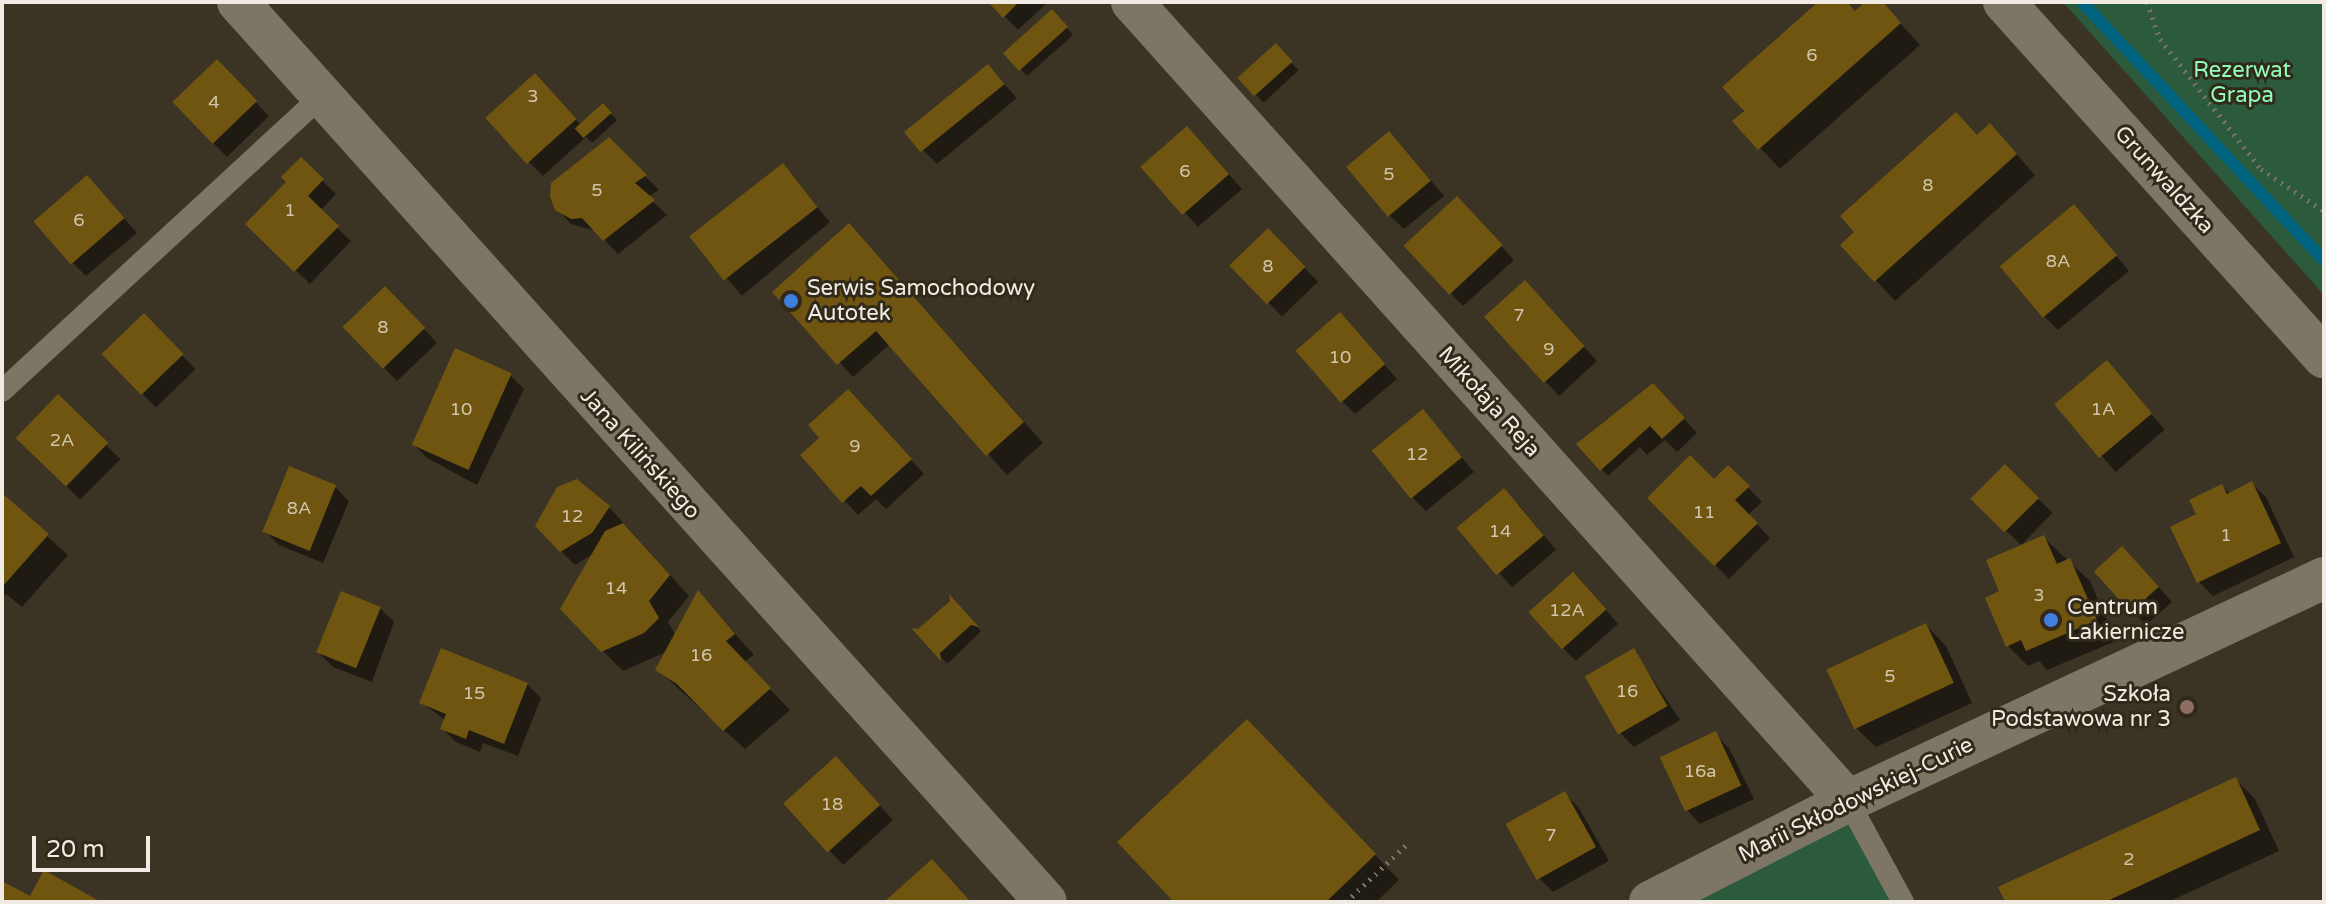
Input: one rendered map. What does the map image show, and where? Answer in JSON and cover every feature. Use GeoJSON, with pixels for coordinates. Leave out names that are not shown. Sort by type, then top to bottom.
{"type":"FeatureCollection","features":[{"type":"Feature","properties":{"kind":"street","name":"Jana Kilińskiego"},"geometry":{"type":"LineString","coordinates":[[238,2],[1046,902]]}},
{"type":"Feature","properties":{"kind":"street","name":"Mikołaja Reja"},"geometry":{"type":"LineString","coordinates":[[1132,2],[1848,801]]}},
{"type":"Feature","properties":{"kind":"street","name":"Grunwaldzka"},"geometry":{"type":"LineString","coordinates":[[2004,2],[2324,357]]}},
{"type":"Feature","properties":{"kind":"street","name":"Marii Skłodowskiej-Curie"},"geometry":{"type":"LineString","coordinates":[[1650,902],[1848,801],[2324,578]]}},
{"type":"Feature","properties":{"kind":"lane"},"geometry":{"type":"LineString","coordinates":[[2,391],[322,96]]}},
{"type":"Feature","properties":{"kind":"lane"},"geometry":{"type":"LineString","coordinates":[[1848,801],[1903,902]]}},
{"type":"Feature","properties":{"kind":"path"},"geometry":{"type":"LineString","coordinates":[[2147,2],[2160,39],[2261,169],[2324,211]]}},
{"type":"Feature","properties":{"kind":"path"},"geometry":{"type":"LineString","coordinates":[[1346,902],[1406,845]]}},
{"type":"Feature","properties":{"kind":"green space","name":"Rezerwat Grapa"},"geometry":{"type":"Polygon","coordinates":[[[2063,2],[2324,2],[2324,294],[2323,294],[2063,2]]]}},
{"type":"Feature","properties":{"kind":"green space"},"geometry":{"type":"Polygon","coordinates":[[[1848,801],[1903,902],[1673,902],[1848,801]]]}},
{"type":"Feature","properties":{"kind":"building"},"geometry":{"type":"Polygon","coordinates":[[[988,2],[1019,2],[1003,18],[988,2]]]}},
{"type":"Feature","properties":{"kind":"building"},"geometry":{"type":"Polygon","coordinates":[[[1818,2],[1847,2],[1855,11],[1865,2],[1883,2],[1901,23],[1758,150],[1732,121],[1744,111],[1722,87],[1818,2]]]}},
{"type":"Feature","properties":{"kind":"building"},"geometry":{"type":"Polygon","coordinates":[[[1052,9],[1068,27],[1019,71],[1003,53],[1052,9]]]}},
{"type":"Feature","properties":{"kind":"building"},"geometry":{"type":"Polygon","coordinates":[[[1276,43],[1293,62],[1254,96],[1237,78],[1276,43]]]}},
{"type":"Feature","properties":{"kind":"building"},"geometry":{"type":"Polygon","coordinates":[[[217,59],[257,101],[213,144],[172,102],[217,59]]]}},
{"type":"Feature","properties":{"kind":"building"},"geometry":{"type":"Polygon","coordinates":[[[988,64],[1004,84],[920,152],[904,132],[988,64]]]}},
{"type":"Feature","properties":{"kind":"building"},"geometry":{"type":"Polygon","coordinates":[[[535,73],[576,119],[527,164],[485,118],[535,73]]]}},
{"type":"Feature","properties":{"kind":"building"},"geometry":{"type":"Polygon","coordinates":[[[603,103],[612,113],[583,138],[575,128],[603,103]]]}},
{"type":"Feature","properties":{"kind":"building"},"geometry":{"type":"Polygon","coordinates":[[[1956,112],[1977,135],[1990,123],[2017,154],[1874,282],[1840,245],[1854,232],[1840,216],[1956,112]]]}},
{"type":"Feature","properties":{"kind":"building"},"geometry":{"type":"Polygon","coordinates":[[[1187,126],[1229,174],[1182,215],[1140,167],[1187,126]]]}},
{"type":"Feature","properties":{"kind":"building"},"geometry":{"type":"Polygon","coordinates":[[[1389,131],[1431,181],[1388,217],[1346,167],[1389,131]]]}},
{"type":"Feature","properties":{"kind":"building"},"geometry":{"type":"Polygon","coordinates":[[[609,137],[647,175],[635,183],[655,200],[603,241],[582,218],[571,219],[555,210],[550,196],[551,183],[609,137]]]}},
{"type":"Feature","properties":{"kind":"building"},"geometry":{"type":"Polygon","coordinates":[[[301,157],[324,179],[308,196],[339,226],[294,272],[245,224],[286,182],[281,177],[301,157]]]}},
{"type":"Feature","properties":{"kind":"building"},"geometry":{"type":"Polygon","coordinates":[[[783,163],[817,207],[724,280],[689,236],[783,163]]]}},
{"type":"Feature","properties":{"kind":"building"},"geometry":{"type":"Polygon","coordinates":[[[87,175],[124,218],[71,265],[33,222],[87,175]]]}},
{"type":"Feature","properties":{"kind":"building"},"geometry":{"type":"Polygon","coordinates":[[[1457,196],[1503,245],[1449,295],[1404,246],[1457,196]]]}},
{"type":"Feature","properties":{"kind":"building"},"geometry":{"type":"Polygon","coordinates":[[[2074,204],[2117,255],[2043,318],[2000,266],[2074,204]]]}},
{"type":"Feature","properties":{"kind":"building"},"geometry":{"type":"Polygon","coordinates":[[[849,223],[1024,422],[986,456],[876,331],[837,365],[772,292],[849,223]]]}},
{"type":"Feature","properties":{"kind":"building"},"geometry":{"type":"Polygon","coordinates":[[[1268,228],[1306,267],[1267,304],[1229,266],[1268,228]]]}},
{"type":"Feature","properties":{"kind":"building"},"geometry":{"type":"Polygon","coordinates":[[[1525,280],[1585,346],[1544,383],[1484,317],[1525,280]]]}},
{"type":"Feature","properties":{"kind":"building"},"geometry":{"type":"Polygon","coordinates":[[[385,286],[425,328],[383,369],[343,327],[385,286]]]}},
{"type":"Feature","properties":{"kind":"building"},"geometry":{"type":"Polygon","coordinates":[[[1340,312],[1385,364],[1341,403],[1295,351],[1340,312]]]}},
{"type":"Feature","properties":{"kind":"building"},"geometry":{"type":"Polygon","coordinates":[[[144,313],[184,354],[141,395],[102,354],[144,313]]]}},
{"type":"Feature","properties":{"kind":"building"},"geometry":{"type":"Polygon","coordinates":[[[455,348],[512,373],[469,470],[412,445],[455,348]]]}},
{"type":"Feature","properties":{"kind":"building"},"geometry":{"type":"Polygon","coordinates":[[[2107,360],[2152,414],[2099,458],[2054,404],[2107,360]]]}},
{"type":"Feature","properties":{"kind":"building"},"geometry":{"type":"Polygon","coordinates":[[[1653,383],[1685,418],[1662,439],[1650,426],[1600,471],[1576,444],[1653,383]]]}},
{"type":"Feature","properties":{"kind":"building"},"geometry":{"type":"Polygon","coordinates":[[[848,389],[912,459],[871,496],[861,486],[842,503],[800,455],[819,438],[808,425],[848,389]]]}},
{"type":"Feature","properties":{"kind":"building"},"geometry":{"type":"Polygon","coordinates":[[[58,394],[108,443],[66,487],[16,438],[58,394]]]}},
{"type":"Feature","properties":{"kind":"building"},"geometry":{"type":"Polygon","coordinates":[[[1423,409],[1462,457],[1411,499],[1372,451],[1423,409]]]}},
{"type":"Feature","properties":{"kind":"building"},"geometry":{"type":"Polygon","coordinates":[[[1690,455],[1714,479],[1728,465],[1750,486],[1735,500],[1758,523],[1714,566],[1647,498],[1690,455]]]}},
{"type":"Feature","properties":{"kind":"building"},"geometry":{"type":"Polygon","coordinates":[[[2005,464],[2039,498],[2004,533],[1970,499],[2005,464]]]}},
{"type":"Feature","properties":{"kind":"building"},"geometry":{"type":"Polygon","coordinates":[[[289,466],[336,485],[310,551],[262,532],[289,466]]]}},
{"type":"Feature","properties":{"kind":"building"},"geometry":{"type":"Polygon","coordinates":[[[577,479],[610,506],[592,533],[560,552],[535,526],[557,487],[577,479]]]}},
{"type":"Feature","properties":{"kind":"building"},"geometry":{"type":"Polygon","coordinates":[[[2252,481],[2281,543],[2197,583],[2170,527],[2196,514],[2189,500],[2222,484],[2227,494],[2252,481]]]}},
{"type":"Feature","properties":{"kind":"building"},"geometry":{"type":"Polygon","coordinates":[[[1504,488],[1544,535],[1496,575],[1457,528],[1504,488]]]}},
{"type":"Feature","properties":{"kind":"building"},"geometry":{"type":"Polygon","coordinates":[[[2,493],[49,534],[2,587],[2,493]]]}},
{"type":"Feature","properties":{"kind":"building"},"geometry":{"type":"Polygon","coordinates":[[[623,523],[670,575],[649,601],[659,618],[644,633],[601,652],[560,609],[605,531],[623,523]]]}},
{"type":"Feature","properties":{"kind":"building"},"geometry":{"type":"Polygon","coordinates":[[[2044,535],[2057,564],[2070,558],[2097,620],[2026,651],[2021,640],[2006,647],[1985,598],[1999,591],[1986,560],[2044,535]]]}},
{"type":"Feature","properties":{"kind":"building"},"geometry":{"type":"Polygon","coordinates":[[[2122,546],[2159,587],[2131,612],[2094,571],[2122,546]]]}},
{"type":"Feature","properties":{"kind":"building"},"geometry":{"type":"Polygon","coordinates":[[[1573,572],[1606,609],[1562,649],[1528,612],[1573,572]]]}},
{"type":"Feature","properties":{"kind":"building"},"geometry":{"type":"Polygon","coordinates":[[[698,590],[735,634],[726,641],[771,688],[723,731],[677,684],[655,670],[698,590]]]}},
{"type":"Feature","properties":{"kind":"building"},"geometry":{"type":"Polygon","coordinates":[[[341,591],[381,607],[356,668],[316,652],[341,591]]]}},
{"type":"Feature","properties":{"kind":"building"},"geometry":{"type":"Polygon","coordinates":[[[949,594],[979,627],[971,625],[940,653],[941,661],[911,628],[918,629],[950,601],[949,594]]]}},
{"type":"Feature","properties":{"kind":"building"},"geometry":{"type":"Polygon","coordinates":[[[1926,623],[1954,683],[1854,729],[1826,669],[1926,623]]]}},
{"type":"Feature","properties":{"kind":"building"},"geometry":{"type":"Polygon","coordinates":[[[441,648],[528,683],[504,744],[469,730],[466,739],[440,729],[446,714],[419,703],[441,648]]]}},
{"type":"Feature","properties":{"kind":"building"},"geometry":{"type":"Polygon","coordinates":[[[1634,648],[1668,706],[1618,735],[1585,676],[1634,648]]]}},
{"type":"Feature","properties":{"kind":"building"},"geometry":{"type":"Polygon","coordinates":[[[1247,719],[1376,854],[1326,902],[1174,902],[1117,842],[1247,719]]]}},
{"type":"Feature","properties":{"kind":"building"},"geometry":{"type":"Polygon","coordinates":[[[1716,731],[1741,785],[1685,812],[1660,757],[1716,731]]]}},
{"type":"Feature","properties":{"kind":"building"},"geometry":{"type":"Polygon","coordinates":[[[836,756],[880,805],[827,853],[783,804],[836,756]]]}},
{"type":"Feature","properties":{"kind":"building"},"geometry":{"type":"Polygon","coordinates":[[[2236,777],[2260,830],[2105,902],[2005,902],[1998,887],[2236,777]]]}},
{"type":"Feature","properties":{"kind":"building"},"geometry":{"type":"Polygon","coordinates":[[[1565,791],[1596,847],[1537,880],[1506,824],[1565,791]]]}},
{"type":"Feature","properties":{"kind":"building"},"geometry":{"type":"Polygon","coordinates":[[[932,859],[971,902],[884,902],[932,859]]]}},
{"type":"Feature","properties":{"kind":"building"},"geometry":{"type":"Polygon","coordinates":[[[44,870],[101,902],[2,902],[2,881],[30,896],[44,870]]]}},
{"type":"Feature","properties":{"kind":"waterway"},"geometry":{"type":"LineString","coordinates":[[2082,2],[2324,261]]}},
{"type":"Feature","properties":{"kind":"place","name":"Serwis Samochodowy Autotek"},"geometry":{"type":"Point","coordinates":[791,301]}},
{"type":"Feature","properties":{"kind":"place","name":"Centrum Lakiernicze"},"geometry":{"type":"Point","coordinates":[2051,620]}},
{"type":"Feature","properties":{"kind":"place","name":"Szkoła Podstawowa nr 3"},"geometry":{"type":"Point","coordinates":[2187,707]}}]}
